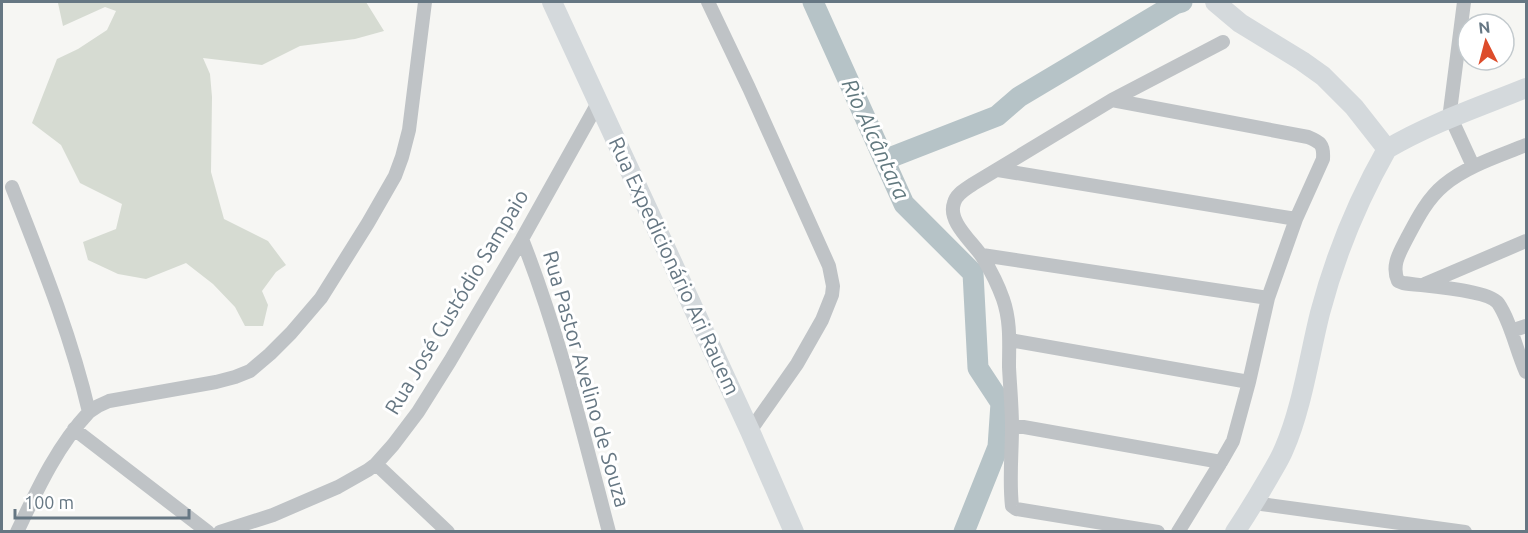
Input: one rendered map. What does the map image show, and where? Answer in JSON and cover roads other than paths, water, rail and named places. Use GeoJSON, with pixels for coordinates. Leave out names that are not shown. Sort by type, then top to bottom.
{"type":"FeatureCollection","features":[{"type":"Feature","properties":{"kind":"street"},"geometry":{"type":"LineString","coordinates":[[17,531],[57,455],[74,429],[89,412],[110,401],[216,382],[250,370],[291,333],[321,298],[395,176],[402,157],[409,130],[425,2]]}},
{"type":"Feature","properties":{"kind":"street","name":"Rua Expedicionário Ari Rauem"},"geometry":{"type":"LineString","coordinates":[[552,2],[794,531]]}},
{"type":"Feature","properties":{"kind":"street"},"geometry":{"type":"LineString","coordinates":[[708,2],[829,266],[833,285],[832,295],[822,320],[796,364],[750,431]]}},
{"type":"Feature","properties":{"kind":"street"},"geometry":{"type":"LineString","coordinates":[[1215,2],[1240,22],[1323,76],[1354,107],[1387,149]]}},
{"type":"Feature","properties":{"kind":"street"},"geometry":{"type":"LineString","coordinates":[[1464,2],[1450,118],[1473,166]]}},
{"type":"Feature","properties":{"kind":"street"},"geometry":{"type":"LineString","coordinates":[[1158,531],[1013,508],[1011,502],[1012,425],[1009,318],[996,280],[982,255],[957,224],[953,215],[954,202],[973,184],[1112,100],[1223,42]]}},
{"type":"Feature","properties":{"kind":"street"},"geometry":{"type":"LineString","coordinates":[[1235,531],[1283,453],[1294,421],[1321,310],[1341,247],[1370,178],[1387,149],[1407,137],[1450,118],[1527,88]]}},
{"type":"Feature","properties":{"kind":"street"},"geometry":{"type":"LineString","coordinates":[[1112,100],[1308,137],[1317,141],[1322,146],[1323,152],[1323,159],[1296,219],[1268,298],[1233,441],[1178,531]]}},
{"type":"Feature","properties":{"kind":"street","name":"Rua José Custódio Sampaio"},"geometry":{"type":"LineString","coordinates":[[220,531],[273,515],[338,487],[376,464],[393,445],[418,412],[522,239],[598,103]]}},
{"type":"Feature","properties":{"kind":"street"},"geometry":{"type":"LineString","coordinates":[[1527,145],[1473,166],[1443,185],[1424,208],[1398,254],[1395,270],[1398,281],[1403,283],[1477,293],[1494,300],[1511,331],[1527,372]]}},
{"type":"Feature","properties":{"kind":"street"},"geometry":{"type":"LineString","coordinates":[[998,170],[1296,219]]}},
{"type":"Feature","properties":{"kind":"street"},"geometry":{"type":"LineString","coordinates":[[12,186],[46,272],[80,375],[89,412]]}},
{"type":"Feature","properties":{"kind":"street","name":"Rua Pastor Avelino de Souza"},"geometry":{"type":"LineString","coordinates":[[522,239],[542,293],[562,359],[609,531]]}},
{"type":"Feature","properties":{"kind":"street"},"geometry":{"type":"LineString","coordinates":[[1423,285],[1527,241]]}},
{"type":"Feature","properties":{"kind":"street"},"geometry":{"type":"LineString","coordinates":[[982,255],[1268,298]]}},
{"type":"Feature","properties":{"kind":"street"},"geometry":{"type":"LineString","coordinates":[[1511,331],[1527,326]]}},
{"type":"Feature","properties":{"kind":"street"},"geometry":{"type":"LineString","coordinates":[[1010,340],[1249,382]]}},
{"type":"Feature","properties":{"kind":"street"},"geometry":{"type":"LineString","coordinates":[[1012,425],[1221,462]]}},
{"type":"Feature","properties":{"kind":"street"},"geometry":{"type":"LineString","coordinates":[[74,429],[207,531]]}},
{"type":"Feature","properties":{"kind":"street"},"geometry":{"type":"LineString","coordinates":[[376,464],[448,531]]}},
{"type":"Feature","properties":{"kind":"street"},"geometry":{"type":"LineString","coordinates":[[1254,502],[1465,531]]}},
{"type":"Feature","properties":{"kind":"waterway","name":"Rio Alcântara"},"geometry":{"type":"LineString","coordinates":[[813,2],[904,204],[973,273],[978,368],[1001,403],[998,447],[964,532]]}},
{"type":"Feature","properties":{"kind":"waterway"},"geometry":{"type":"LineString","coordinates":[[884,160],[997,116],[1019,97],[1182,2]]}}]}
